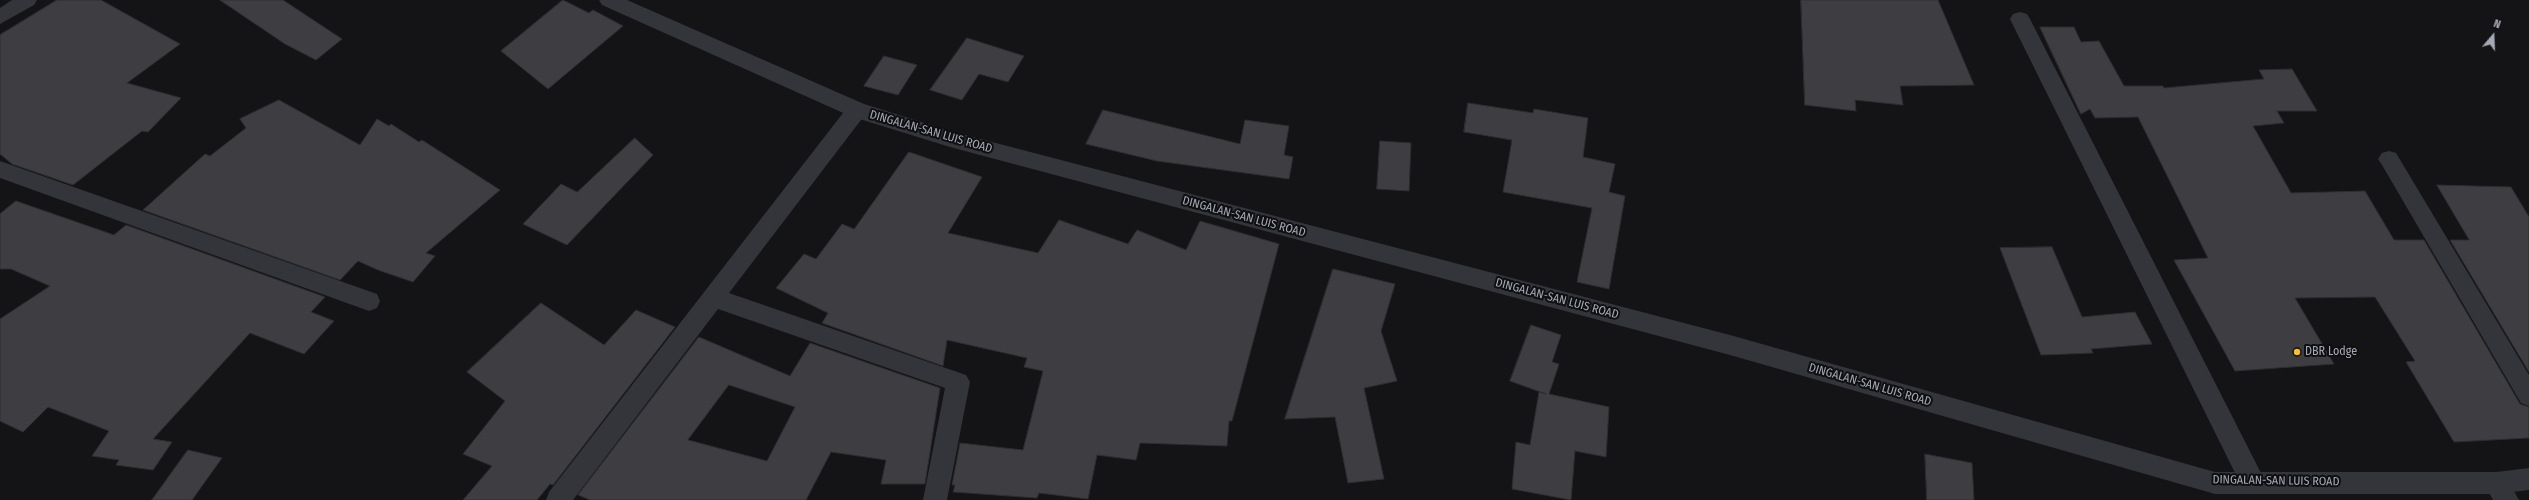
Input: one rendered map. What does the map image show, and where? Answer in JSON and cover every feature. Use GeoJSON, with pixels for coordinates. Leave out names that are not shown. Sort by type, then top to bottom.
{"type":"FeatureCollection","features":[{"type":"Feature","properties":{"kind":"street"},"geometry":{"type":"LineString","coordinates":[[0,17],[27,0]]}},
{"type":"Feature","properties":{"kind":"street","name":"DINGALAN-SAN LUIS ROAD"},"geometry":{"type":"LineString","coordinates":[[609,0],[857,110],[950,139],[1730,345],[2215,483],[2252,481],[2501,492],[2529,480]]}},
{"type":"Feature","properties":{"kind":"street"},"geometry":{"type":"LineString","coordinates":[[2020,20],[2252,481]]}},
{"type":"Feature","properties":{"kind":"street"},"geometry":{"type":"LineString","coordinates":[[558,500],[712,297],[857,110]]}},
{"type":"Feature","properties":{"kind":"street"},"geometry":{"type":"LineString","coordinates":[[2389,159],[2529,396]]}},
{"type":"Feature","properties":{"kind":"street"},"geometry":{"type":"LineString","coordinates":[[0,169],[369,300]]}},
{"type":"Feature","properties":{"kind":"street"},"geometry":{"type":"LineString","coordinates":[[712,297],[958,382],[935,500]]}},
{"type":"Feature","properties":{"kind":"building"},"geometry":{"type":"Polygon","coordinates":[[[57,0],[101,0],[180,44],[127,83],[181,98],[148,132],[142,131],[73,185],[12,164],[0,154],[0,35],[57,0]]]}},
{"type":"Feature","properties":{"kind":"building"},"geometry":{"type":"Polygon","coordinates":[[[220,0],[283,0],[342,39],[316,60],[285,44],[220,0]]]}},
{"type":"Feature","properties":{"kind":"building"},"geometry":{"type":"Polygon","coordinates":[[[563,0],[589,13],[593,10],[623,26],[548,89],[501,51],[563,0]]]}},
{"type":"Feature","properties":{"kind":"building"},"geometry":{"type":"Polygon","coordinates":[[[1801,0],[1938,0],[1974,85],[1900,86],[1903,105],[1855,100],[1856,111],[1805,105],[1801,0]]]}},
{"type":"Feature","properties":{"kind":"building"},"geometry":{"type":"Polygon","coordinates":[[[2040,27],[2074,27],[2081,42],[2099,41],[2124,86],[2163,86],[2164,88],[2264,79],[2259,70],[2292,69],[2317,111],[2277,111],[2284,123],[2253,126],[2291,193],[2365,191],[2394,240],[2424,240],[2520,404],[2529,407],[2529,438],[2454,442],[2406,362],[2415,361],[2375,297],[2295,298],[2334,364],[2235,371],[2174,260],[2208,258],[2138,117],[2095,118],[2090,109],[2081,114],[2040,27]]]}},
{"type":"Feature","properties":{"kind":"building"},"geometry":{"type":"Polygon","coordinates":[[[967,38],[1024,56],[1008,82],[979,74],[962,100],[930,90],[967,38]]]}},
{"type":"Feature","properties":{"kind":"building"},"geometry":{"type":"Polygon","coordinates":[[[884,56],[917,65],[898,95],[864,86],[884,56]]]}},
{"type":"Feature","properties":{"kind":"building"},"geometry":{"type":"Polygon","coordinates":[[[279,100],[360,145],[377,119],[389,126],[391,124],[419,142],[422,140],[500,190],[426,253],[435,256],[413,282],[378,270],[358,261],[340,280],[143,210],[205,154],[210,156],[246,128],[240,119],[279,100]]]}},
{"type":"Feature","properties":{"kind":"building"},"geometry":{"type":"Polygon","coordinates":[[[1468,103],[1533,113],[1534,109],[1588,118],[1583,157],[1615,164],[1609,192],[1625,196],[1609,289],[1577,282],[1592,208],[1503,192],[1512,140],[1464,132],[1468,103]]]}},
{"type":"Feature","properties":{"kind":"building"},"geometry":{"type":"Polygon","coordinates":[[[1103,110],[1240,144],[1245,120],[1289,126],[1284,155],[1293,157],[1289,179],[1157,161],[1086,144],[1103,110]]]}},
{"type":"Feature","properties":{"kind":"building"},"geometry":{"type":"Polygon","coordinates":[[[635,138],[653,155],[567,245],[523,224],[561,184],[577,192],[635,138]]]}},
{"type":"Feature","properties":{"kind":"building"},"geometry":{"type":"Polygon","coordinates":[[[1380,141],[1411,143],[1409,191],[1377,189],[1380,141]]]}},
{"type":"Feature","properties":{"kind":"building"},"geometry":{"type":"Polygon","coordinates":[[[909,152],[982,177],[948,233],[1038,253],[1059,220],[1128,244],[1137,230],[1186,250],[1200,221],[1279,244],[1232,421],[1229,421],[1227,446],[1140,443],[1136,460],[1097,455],[1088,499],[1039,493],[1037,498],[953,492],[955,485],[952,485],[960,443],[1023,450],[1043,371],[1024,367],[1027,358],[947,340],[943,366],[822,323],[828,313],[776,288],[804,254],[816,259],[842,224],[854,229],[909,152]]]}},
{"type":"Feature","properties":{"kind":"building"},"geometry":{"type":"Polygon","coordinates":[[[2437,185],[2511,187],[2529,217],[2529,372],[2450,240],[2469,240],[2437,185]]]}},
{"type":"Feature","properties":{"kind":"building"},"geometry":{"type":"Polygon","coordinates":[[[16,201],[114,235],[126,225],[325,297],[311,312],[334,321],[304,354],[250,333],[153,439],[172,442],[153,470],[116,465],[119,460],[92,456],[109,431],[48,407],[23,432],[0,421],[0,319],[50,286],[11,269],[0,269],[0,214],[16,201]]]}},
{"type":"Feature","properties":{"kind":"building"},"geometry":{"type":"Polygon","coordinates":[[[2052,247],[2082,317],[2135,312],[2152,344],[2091,349],[2093,353],[2041,355],[2000,248],[2052,247]]]}},
{"type":"Feature","properties":{"kind":"building"},"geometry":{"type":"Polygon","coordinates":[[[1333,269],[1395,284],[1381,331],[1397,381],[1364,388],[1384,479],[1348,483],[1335,417],[1285,419],[1333,269]]]}},
{"type":"Feature","properties":{"kind":"building"},"geometry":{"type":"Polygon","coordinates":[[[541,303],[604,345],[636,310],[675,327],[553,485],[550,484],[537,500],[463,500],[492,466],[463,454],[505,401],[467,372],[541,303]]]}},
{"type":"Feature","properties":{"kind":"building"},"geometry":{"type":"Polygon","coordinates":[[[1531,325],[1561,335],[1552,362],[1559,364],[1549,394],[1609,407],[1606,457],[1575,451],[1571,500],[1512,489],[1516,442],[1530,445],[1539,392],[1546,394],[1510,381],[1531,325]]]}},
{"type":"Feature","properties":{"kind":"building"},"geometry":{"type":"Polygon","coordinates":[[[699,337],[790,376],[810,343],[940,388],[925,484],[881,484],[886,460],[831,452],[806,500],[590,500],[578,495],[699,337]],[[729,385],[688,440],[767,461],[795,407],[729,385]]]}},
{"type":"Feature","properties":{"kind":"building"},"geometry":{"type":"Polygon","coordinates":[[[188,450],[222,458],[192,500],[152,500],[188,450]]]}},
{"type":"Feature","properties":{"kind":"building"},"geometry":{"type":"Polygon","coordinates":[[[1925,454],[1972,463],[1974,500],[1927,500],[1925,454]]]}},
{"type":"Feature","properties":{"kind":"place","name":"DBR Lodge"},"geometry":{"type":"Point","coordinates":[2297,352]}}]}
